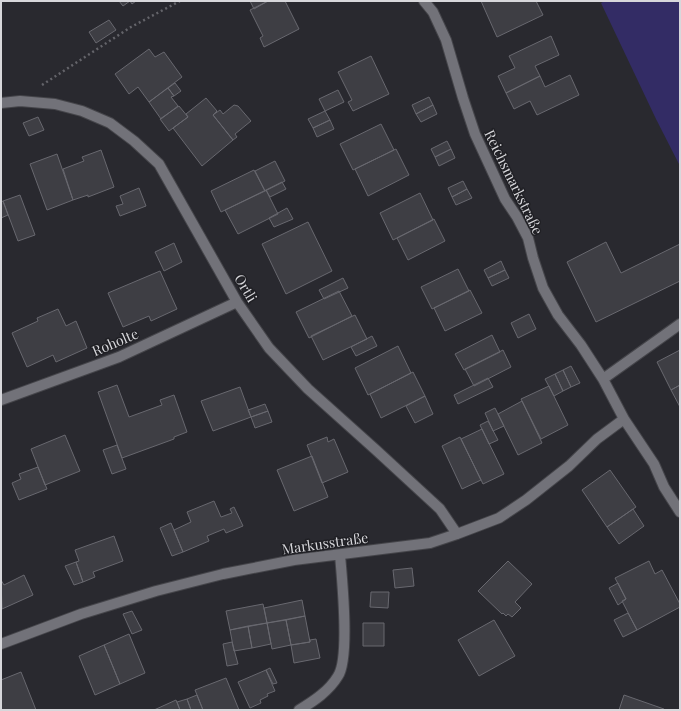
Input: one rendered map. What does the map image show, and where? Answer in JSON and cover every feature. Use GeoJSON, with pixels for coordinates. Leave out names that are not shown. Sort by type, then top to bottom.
{"type":"FeatureCollection","features":[{"type":"Feature","properties":{"kind":"street","name":"Reichsmarkstraße"},"geometry":{"type":"LineString","coordinates":[[424,1],[433,12],[446,40],[462,98],[475,134],[505,199],[518,217],[528,238],[532,258],[543,288],[558,315],[581,345],[603,379],[624,419],[654,464],[664,487],[680,512]]}},
{"type":"Feature","properties":{"kind":"street","name":"Ortli"},"geometry":{"type":"LineString","coordinates":[[1,103],[20,101],[55,104],[82,111],[110,123],[134,141],[159,164],[237,302],[269,348],[308,389],[440,509],[457,534]]}},
{"type":"Feature","properties":{"kind":"street","name":"Roholte"},"geometry":{"type":"LineString","coordinates":[[1,400],[119,357],[237,302]]}},
{"type":"Feature","properties":{"kind":"street"},"geometry":{"type":"LineString","coordinates":[[603,379],[680,324]]}},
{"type":"Feature","properties":{"kind":"street","name":"Markusstraße"},"geometry":{"type":"LineString","coordinates":[[1,644],[80,614],[163,589],[224,574],[294,560],[430,543],[457,534],[499,518],[526,500],[569,466],[597,439],[624,419]]}},
{"type":"Feature","properties":{"kind":"street"},"geometry":{"type":"LineString","coordinates":[[299,710],[315,700],[328,689],[339,675],[345,648],[340,555]]}},
{"type":"Feature","properties":{"kind":"path"},"geometry":{"type":"LineString","coordinates":[[20,101],[131,27],[180,1]]}},
{"type":"Feature","properties":{"kind":"shaded area"},"geometry":{"type":"Polygon","coordinates":[[[605,1],[680,1],[680,166],[601,3],[605,1]]]}},
{"type":"Feature","properties":{"kind":"building"},"geometry":{"type":"Polygon","coordinates":[[[119,1],[130,1],[123,6],[119,1]]]}},
{"type":"Feature","properties":{"kind":"building"},"geometry":{"type":"Polygon","coordinates":[[[250,1],[268,1],[254,9],[250,1]]]}},
{"type":"Feature","properties":{"kind":"building"},"geometry":{"type":"Polygon","coordinates":[[[268,1],[285,1],[299,29],[264,47],[260,38],[263,36],[250,10],[268,1]]]}},
{"type":"Feature","properties":{"kind":"building"},"geometry":{"type":"Polygon","coordinates":[[[481,1],[536,1],[543,15],[497,37],[481,1]]]}},
{"type":"Feature","properties":{"kind":"building"},"geometry":{"type":"Polygon","coordinates":[[[109,20],[116,30],[96,43],[89,32],[109,20]]]}},
{"type":"Feature","properties":{"kind":"building"},"geometry":{"type":"Polygon","coordinates":[[[551,36],[559,55],[535,66],[540,76],[506,93],[498,76],[515,68],[509,56],[551,36]]]}},
{"type":"Feature","properties":{"kind":"building"},"geometry":{"type":"Polygon","coordinates":[[[149,49],[155,57],[164,52],[182,77],[149,102],[138,87],[129,94],[115,74],[149,49]]]}},
{"type":"Feature","properties":{"kind":"building"},"geometry":{"type":"Polygon","coordinates":[[[371,56],[389,94],[353,111],[348,102],[352,100],[338,72],[371,56]]]}},
{"type":"Feature","properties":{"kind":"building"},"geometry":{"type":"Polygon","coordinates":[[[570,75],[579,95],[537,115],[530,101],[514,109],[506,93],[540,76],[545,87],[570,75]]]}},
{"type":"Feature","properties":{"kind":"building"},"geometry":{"type":"Polygon","coordinates":[[[175,83],[181,91],[174,96],[168,88],[175,83]]]}},
{"type":"Feature","properties":{"kind":"building"},"geometry":{"type":"Polygon","coordinates":[[[168,88],[174,96],[171,97],[178,106],[161,119],[149,102],[168,88]]]}},
{"type":"Feature","properties":{"kind":"building"},"geometry":{"type":"Polygon","coordinates":[[[338,90],[344,102],[325,111],[319,99],[338,90]]]}},
{"type":"Feature","properties":{"kind":"building"},"geometry":{"type":"Polygon","coordinates":[[[429,97],[433,105],[416,114],[412,105],[429,97]]]}},
{"type":"Feature","properties":{"kind":"building"},"geometry":{"type":"Polygon","coordinates":[[[206,98],[217,111],[213,115],[233,140],[202,166],[173,128],[188,117],[186,114],[206,98]]]}},
{"type":"Feature","properties":{"kind":"building"},"geometry":{"type":"Polygon","coordinates":[[[234,105],[238,106],[251,121],[235,134],[237,137],[233,140],[213,115],[220,110],[223,114],[234,105]]]}},
{"type":"Feature","properties":{"kind":"building"},"geometry":{"type":"Polygon","coordinates":[[[433,105],[437,114],[421,122],[416,114],[433,105]]]}},
{"type":"Feature","properties":{"kind":"building"},"geometry":{"type":"Polygon","coordinates":[[[179,106],[188,117],[169,131],[160,119],[179,106]]]}},
{"type":"Feature","properties":{"kind":"building"},"geometry":{"type":"Polygon","coordinates":[[[325,111],[330,120],[313,128],[308,119],[325,111]]]}},
{"type":"Feature","properties":{"kind":"building"},"geometry":{"type":"Polygon","coordinates":[[[38,117],[44,130],[29,136],[23,123],[38,117]]]}},
{"type":"Feature","properties":{"kind":"building"},"geometry":{"type":"Polygon","coordinates":[[[330,120],[334,129],[317,137],[313,128],[330,120]]]}},
{"type":"Feature","properties":{"kind":"building"},"geometry":{"type":"Polygon","coordinates":[[[381,124],[394,150],[353,170],[340,144],[381,124]]]}},
{"type":"Feature","properties":{"kind":"building"},"geometry":{"type":"Polygon","coordinates":[[[447,141],[451,149],[435,157],[431,149],[447,141]]]}},
{"type":"Feature","properties":{"kind":"building"},"geometry":{"type":"Polygon","coordinates":[[[396,149],[409,175],[368,196],[355,169],[396,149]]]}},
{"type":"Feature","properties":{"kind":"building"},"geometry":{"type":"Polygon","coordinates":[[[451,149],[455,158],[439,166],[435,157],[451,149]]]}},
{"type":"Feature","properties":{"kind":"building"},"geometry":{"type":"Polygon","coordinates":[[[101,150],[114,187],[88,197],[88,195],[73,200],[63,169],[84,161],[82,157],[101,150]]]}},
{"type":"Feature","properties":{"kind":"building"},"geometry":{"type":"Polygon","coordinates":[[[57,154],[73,200],[47,210],[30,164],[57,154]]]}},
{"type":"Feature","properties":{"kind":"building"},"geometry":{"type":"Polygon","coordinates":[[[275,161],[285,181],[265,191],[255,171],[275,161]]]}},
{"type":"Feature","properties":{"kind":"building"},"geometry":{"type":"Polygon","coordinates":[[[254,170],[265,191],[221,212],[211,191],[254,170]]]}},
{"type":"Feature","properties":{"kind":"building"},"geometry":{"type":"Polygon","coordinates":[[[463,181],[467,189],[452,197],[448,188],[463,181]]]}},
{"type":"Feature","properties":{"kind":"building"},"geometry":{"type":"Polygon","coordinates":[[[282,182],[286,189],[270,197],[266,190],[282,182]]]}},
{"type":"Feature","properties":{"kind":"building"},"geometry":{"type":"Polygon","coordinates":[[[139,188],[146,206],[120,216],[116,206],[123,204],[120,196],[139,188]]]}},
{"type":"Feature","properties":{"kind":"building"},"geometry":{"type":"Polygon","coordinates":[[[467,189],[472,198],[456,205],[452,197],[467,189]]]}},
{"type":"Feature","properties":{"kind":"building"},"geometry":{"type":"Polygon","coordinates":[[[266,190],[278,214],[238,234],[225,210],[266,190]]]}},
{"type":"Feature","properties":{"kind":"building"},"geometry":{"type":"Polygon","coordinates":[[[420,193],[433,220],[393,240],[380,213],[420,193]]]}},
{"type":"Feature","properties":{"kind":"building"},"geometry":{"type":"Polygon","coordinates":[[[20,195],[35,235],[18,241],[3,201],[20,195]]]}},
{"type":"Feature","properties":{"kind":"building"},"geometry":{"type":"Polygon","coordinates":[[[3,201],[8,215],[1,218],[1,202],[3,201]]]}},
{"type":"Feature","properties":{"kind":"building"},"geometry":{"type":"Polygon","coordinates":[[[287,208],[293,219],[274,227],[269,218],[287,208]]]}},
{"type":"Feature","properties":{"kind":"building"},"geometry":{"type":"Polygon","coordinates":[[[434,219],[445,241],[408,260],[397,238],[434,219]]]}},
{"type":"Feature","properties":{"kind":"building"},"geometry":{"type":"Polygon","coordinates":[[[308,222],[332,271],[286,294],[262,244],[308,222]]]}},
{"type":"Feature","properties":{"kind":"building"},"geometry":{"type":"Polygon","coordinates":[[[606,242],[621,273],[680,244],[680,281],[596,322],[567,262],[606,242]]]}},
{"type":"Feature","properties":{"kind":"building"},"geometry":{"type":"Polygon","coordinates":[[[174,243],[182,262],[164,271],[155,252],[174,243]]]}},
{"type":"Feature","properties":{"kind":"building"},"geometry":{"type":"Polygon","coordinates":[[[501,261],[505,270],[488,278],[484,270],[501,261]]]}},
{"type":"Feature","properties":{"kind":"building"},"geometry":{"type":"Polygon","coordinates":[[[458,269],[469,291],[432,309],[421,287],[458,269]]]}},
{"type":"Feature","properties":{"kind":"building"},"geometry":{"type":"Polygon","coordinates":[[[505,270],[509,278],[492,286],[488,278],[505,270]]]}},
{"type":"Feature","properties":{"kind":"building"},"geometry":{"type":"Polygon","coordinates":[[[160,271],[177,309],[151,321],[149,316],[123,327],[108,293],[160,271]]]}},
{"type":"Feature","properties":{"kind":"building"},"geometry":{"type":"Polygon","coordinates":[[[343,278],[348,288],[324,299],[319,290],[343,278]]]}},
{"type":"Feature","properties":{"kind":"building"},"geometry":{"type":"Polygon","coordinates":[[[470,290],[482,313],[445,331],[434,308],[470,290]]]}},
{"type":"Feature","properties":{"kind":"building"},"geometry":{"type":"Polygon","coordinates":[[[339,291],[352,316],[309,338],[296,312],[339,291]]]}},
{"type":"Feature","properties":{"kind":"building"},"geometry":{"type":"Polygon","coordinates":[[[58,309],[66,326],[76,321],[87,348],[56,362],[53,355],[27,367],[12,333],[38,321],[37,318],[58,309]]]}},
{"type":"Feature","properties":{"kind":"building"},"geometry":{"type":"Polygon","coordinates":[[[529,314],[536,329],[518,338],[511,323],[529,314]]]}},
{"type":"Feature","properties":{"kind":"building"},"geometry":{"type":"Polygon","coordinates":[[[355,315],[367,339],[323,360],[311,336],[355,315]]]}},
{"type":"Feature","properties":{"kind":"building"},"geometry":{"type":"Polygon","coordinates":[[[492,335],[500,352],[464,370],[455,354],[492,335]]]}},
{"type":"Feature","properties":{"kind":"building"},"geometry":{"type":"Polygon","coordinates":[[[372,336],[377,346],[356,356],[351,347],[372,336]]]}},
{"type":"Feature","properties":{"kind":"building"},"geometry":{"type":"Polygon","coordinates":[[[398,346],[411,373],[368,395],[355,368],[398,346]]]}},
{"type":"Feature","properties":{"kind":"building"},"geometry":{"type":"Polygon","coordinates":[[[503,350],[511,367],[474,386],[465,369],[503,350]]]}},
{"type":"Feature","properties":{"kind":"building"},"geometry":{"type":"Polygon","coordinates":[[[680,350],[680,385],[671,390],[657,362],[680,350]]]}},
{"type":"Feature","properties":{"kind":"building"},"geometry":{"type":"Polygon","coordinates":[[[571,366],[580,383],[571,387],[563,370],[571,366]]]}},
{"type":"Feature","properties":{"kind":"building"},"geometry":{"type":"Polygon","coordinates":[[[563,370],[571,387],[563,391],[555,374],[563,370]]]}},
{"type":"Feature","properties":{"kind":"building"},"geometry":{"type":"Polygon","coordinates":[[[413,372],[425,396],[381,418],[370,394],[413,372]]]}},
{"type":"Feature","properties":{"kind":"building"},"geometry":{"type":"Polygon","coordinates":[[[555,374],[563,391],[554,396],[545,379],[555,374]]]}},
{"type":"Feature","properties":{"kind":"building"},"geometry":{"type":"Polygon","coordinates":[[[488,378],[493,387],[458,404],[454,395],[488,378]]]}},
{"type":"Feature","properties":{"kind":"building"},"geometry":{"type":"Polygon","coordinates":[[[117,385],[129,417],[162,405],[160,400],[174,395],[187,432],[174,437],[174,439],[122,458],[98,392],[117,385]]]}},
{"type":"Feature","properties":{"kind":"building"},"geometry":{"type":"Polygon","coordinates":[[[680,385],[680,407],[671,390],[680,385]]]}},
{"type":"Feature","properties":{"kind":"building"},"geometry":{"type":"Polygon","coordinates":[[[549,386],[568,425],[541,439],[521,399],[549,386]]]}},
{"type":"Feature","properties":{"kind":"building"},"geometry":{"type":"Polygon","coordinates":[[[240,387],[251,417],[213,431],[201,401],[240,387]]]}},
{"type":"Feature","properties":{"kind":"building"},"geometry":{"type":"Polygon","coordinates":[[[425,396],[433,414],[415,423],[406,406],[425,396]]]}},
{"type":"Feature","properties":{"kind":"building"},"geometry":{"type":"Polygon","coordinates":[[[522,401],[542,443],[518,455],[498,414],[522,401]]]}},
{"type":"Feature","properties":{"kind":"building"},"geometry":{"type":"Polygon","coordinates":[[[265,404],[268,411],[251,417],[248,410],[265,404]]]}},
{"type":"Feature","properties":{"kind":"building"},"geometry":{"type":"Polygon","coordinates":[[[495,408],[504,426],[493,431],[485,413],[495,408]]]}},
{"type":"Feature","properties":{"kind":"building"},"geometry":{"type":"Polygon","coordinates":[[[268,411],[272,422],[255,428],[251,417],[268,411]]]}},
{"type":"Feature","properties":{"kind":"building"},"geometry":{"type":"Polygon","coordinates":[[[488,421],[498,440],[489,444],[480,425],[488,421]]]}},
{"type":"Feature","properties":{"kind":"building"},"geometry":{"type":"Polygon","coordinates":[[[482,429],[504,474],[483,484],[461,439],[482,429]]]}},
{"type":"Feature","properties":{"kind":"building"},"geometry":{"type":"Polygon","coordinates":[[[65,435],[80,471],[45,485],[31,449],[65,435]]]}},
{"type":"Feature","properties":{"kind":"building"},"geometry":{"type":"Polygon","coordinates":[[[327,437],[328,442],[334,439],[348,472],[322,483],[307,445],[327,437]]]}},
{"type":"Feature","properties":{"kind":"building"},"geometry":{"type":"Polygon","coordinates":[[[460,437],[481,480],[462,489],[442,446],[460,437]]]}},
{"type":"Feature","properties":{"kind":"building"},"geometry":{"type":"Polygon","coordinates":[[[117,445],[126,469],[112,474],[103,450],[117,445]]]}},
{"type":"Feature","properties":{"kind":"building"},"geometry":{"type":"Polygon","coordinates":[[[312,456],[328,497],[294,511],[277,470],[312,456]]]}},
{"type":"Feature","properties":{"kind":"building"},"geometry":{"type":"Polygon","coordinates":[[[38,467],[47,489],[19,500],[12,483],[21,479],[19,474],[38,467]]]}},
{"type":"Feature","properties":{"kind":"building"},"geometry":{"type":"Polygon","coordinates":[[[610,470],[636,507],[607,527],[582,490],[610,470]]]}},
{"type":"Feature","properties":{"kind":"building"},"geometry":{"type":"Polygon","coordinates":[[[214,501],[221,517],[232,513],[230,509],[234,507],[243,526],[226,533],[224,529],[207,536],[209,541],[183,552],[174,530],[191,522],[187,512],[214,501]]]}},
{"type":"Feature","properties":{"kind":"building"},"geometry":{"type":"Polygon","coordinates":[[[633,509],[644,526],[619,544],[607,527],[633,509]]]}},
{"type":"Feature","properties":{"kind":"building"},"geometry":{"type":"Polygon","coordinates":[[[171,523],[183,552],[172,556],[160,528],[171,523]]]}},
{"type":"Feature","properties":{"kind":"building"},"geometry":{"type":"Polygon","coordinates":[[[114,536],[123,561],[93,572],[95,577],[83,582],[76,562],[79,561],[75,550],[114,536]]]}},
{"type":"Feature","properties":{"kind":"building"},"geometry":{"type":"Polygon","coordinates":[[[508,561],[532,584],[515,602],[521,608],[512,617],[508,614],[506,616],[503,613],[502,614],[478,591],[508,561]]]}},
{"type":"Feature","properties":{"kind":"building"},"geometry":{"type":"Polygon","coordinates":[[[649,561],[655,574],[662,570],[680,604],[680,607],[637,630],[622,601],[626,599],[615,578],[649,561]]]}},
{"type":"Feature","properties":{"kind":"building"},"geometry":{"type":"Polygon","coordinates":[[[76,562],[83,582],[74,585],[65,566],[76,562]]]}},
{"type":"Feature","properties":{"kind":"building"},"geometry":{"type":"Polygon","coordinates":[[[412,568],[414,586],[395,588],[393,570],[412,568]]]}},
{"type":"Feature","properties":{"kind":"building"},"geometry":{"type":"Polygon","coordinates":[[[24,575],[33,595],[2,609],[1,580],[4,585],[24,575]]]}},
{"type":"Feature","properties":{"kind":"building"},"geometry":{"type":"Polygon","coordinates":[[[618,583],[626,599],[618,605],[609,588],[618,583]]]}},
{"type":"Feature","properties":{"kind":"building"},"geometry":{"type":"Polygon","coordinates":[[[371,592],[389,592],[388,608],[370,607],[371,592]]]}},
{"type":"Feature","properties":{"kind":"building"},"geometry":{"type":"Polygon","coordinates":[[[302,600],[305,616],[267,623],[264,608],[302,600]]]}},
{"type":"Feature","properties":{"kind":"building"},"geometry":{"type":"Polygon","coordinates":[[[263,604],[267,623],[230,630],[226,611],[263,604]]]}},
{"type":"Feature","properties":{"kind":"building"},"geometry":{"type":"Polygon","coordinates":[[[132,611],[142,630],[132,634],[123,614],[132,611]]]}},
{"type":"Feature","properties":{"kind":"building"},"geometry":{"type":"Polygon","coordinates":[[[628,613],[637,630],[623,637],[614,620],[628,613]]]}},
{"type":"Feature","properties":{"kind":"building"},"geometry":{"type":"Polygon","coordinates":[[[305,616],[310,642],[291,645],[286,620],[305,616]]]}},
{"type":"Feature","properties":{"kind":"building"},"geometry":{"type":"Polygon","coordinates":[[[286,620],[291,645],[272,649],[267,623],[286,620]]]}},
{"type":"Feature","properties":{"kind":"building"},"geometry":{"type":"Polygon","coordinates":[[[494,620],[515,656],[479,676],[458,640],[494,620]]]}},
{"type":"Feature","properties":{"kind":"building"},"geometry":{"type":"Polygon","coordinates":[[[267,623],[271,644],[252,648],[248,626],[267,623]]]}},
{"type":"Feature","properties":{"kind":"building"},"geometry":{"type":"Polygon","coordinates":[[[363,623],[384,623],[384,646],[363,646],[363,623]]]}},
{"type":"Feature","properties":{"kind":"building"},"geometry":{"type":"Polygon","coordinates":[[[248,626],[252,648],[234,651],[230,630],[248,626]]]}},
{"type":"Feature","properties":{"kind":"building"},"geometry":{"type":"Polygon","coordinates":[[[129,634],[145,673],[120,684],[104,645],[129,634]]]}},
{"type":"Feature","properties":{"kind":"building"},"geometry":{"type":"Polygon","coordinates":[[[316,639],[320,658],[294,663],[291,645],[310,642],[310,640],[316,639]]]}},
{"type":"Feature","properties":{"kind":"building"},"geometry":{"type":"Polygon","coordinates":[[[232,642],[238,664],[227,666],[223,644],[232,642]]]}},
{"type":"Feature","properties":{"kind":"building"},"geometry":{"type":"Polygon","coordinates":[[[104,645],[120,684],[95,695],[79,656],[104,645]]]}},
{"type":"Feature","properties":{"kind":"building"},"geometry":{"type":"Polygon","coordinates":[[[270,668],[277,683],[273,684],[266,670],[270,668]]]}},
{"type":"Feature","properties":{"kind":"building"},"geometry":{"type":"Polygon","coordinates":[[[266,670],[275,691],[267,694],[268,696],[260,700],[261,703],[250,708],[238,682],[266,670]]]}},
{"type":"Feature","properties":{"kind":"building"},"geometry":{"type":"Polygon","coordinates":[[[21,672],[36,710],[1,710],[1,680],[21,672]]]}},
{"type":"Feature","properties":{"kind":"building"},"geometry":{"type":"Polygon","coordinates":[[[226,678],[239,710],[203,710],[195,690],[226,678]]]}},
{"type":"Feature","properties":{"kind":"building"},"geometry":{"type":"Polygon","coordinates":[[[197,695],[203,710],[191,710],[187,699],[197,695]]]}},
{"type":"Feature","properties":{"kind":"building"},"geometry":{"type":"Polygon","coordinates":[[[624,695],[664,709],[664,710],[619,710],[624,695]]]}},
{"type":"Feature","properties":{"kind":"building"},"geometry":{"type":"Polygon","coordinates":[[[187,699],[191,710],[180,710],[177,702],[187,699]]]}},
{"type":"Feature","properties":{"kind":"building"},"geometry":{"type":"Polygon","coordinates":[[[176,700],[180,710],[154,710],[176,700]]]}}]}
